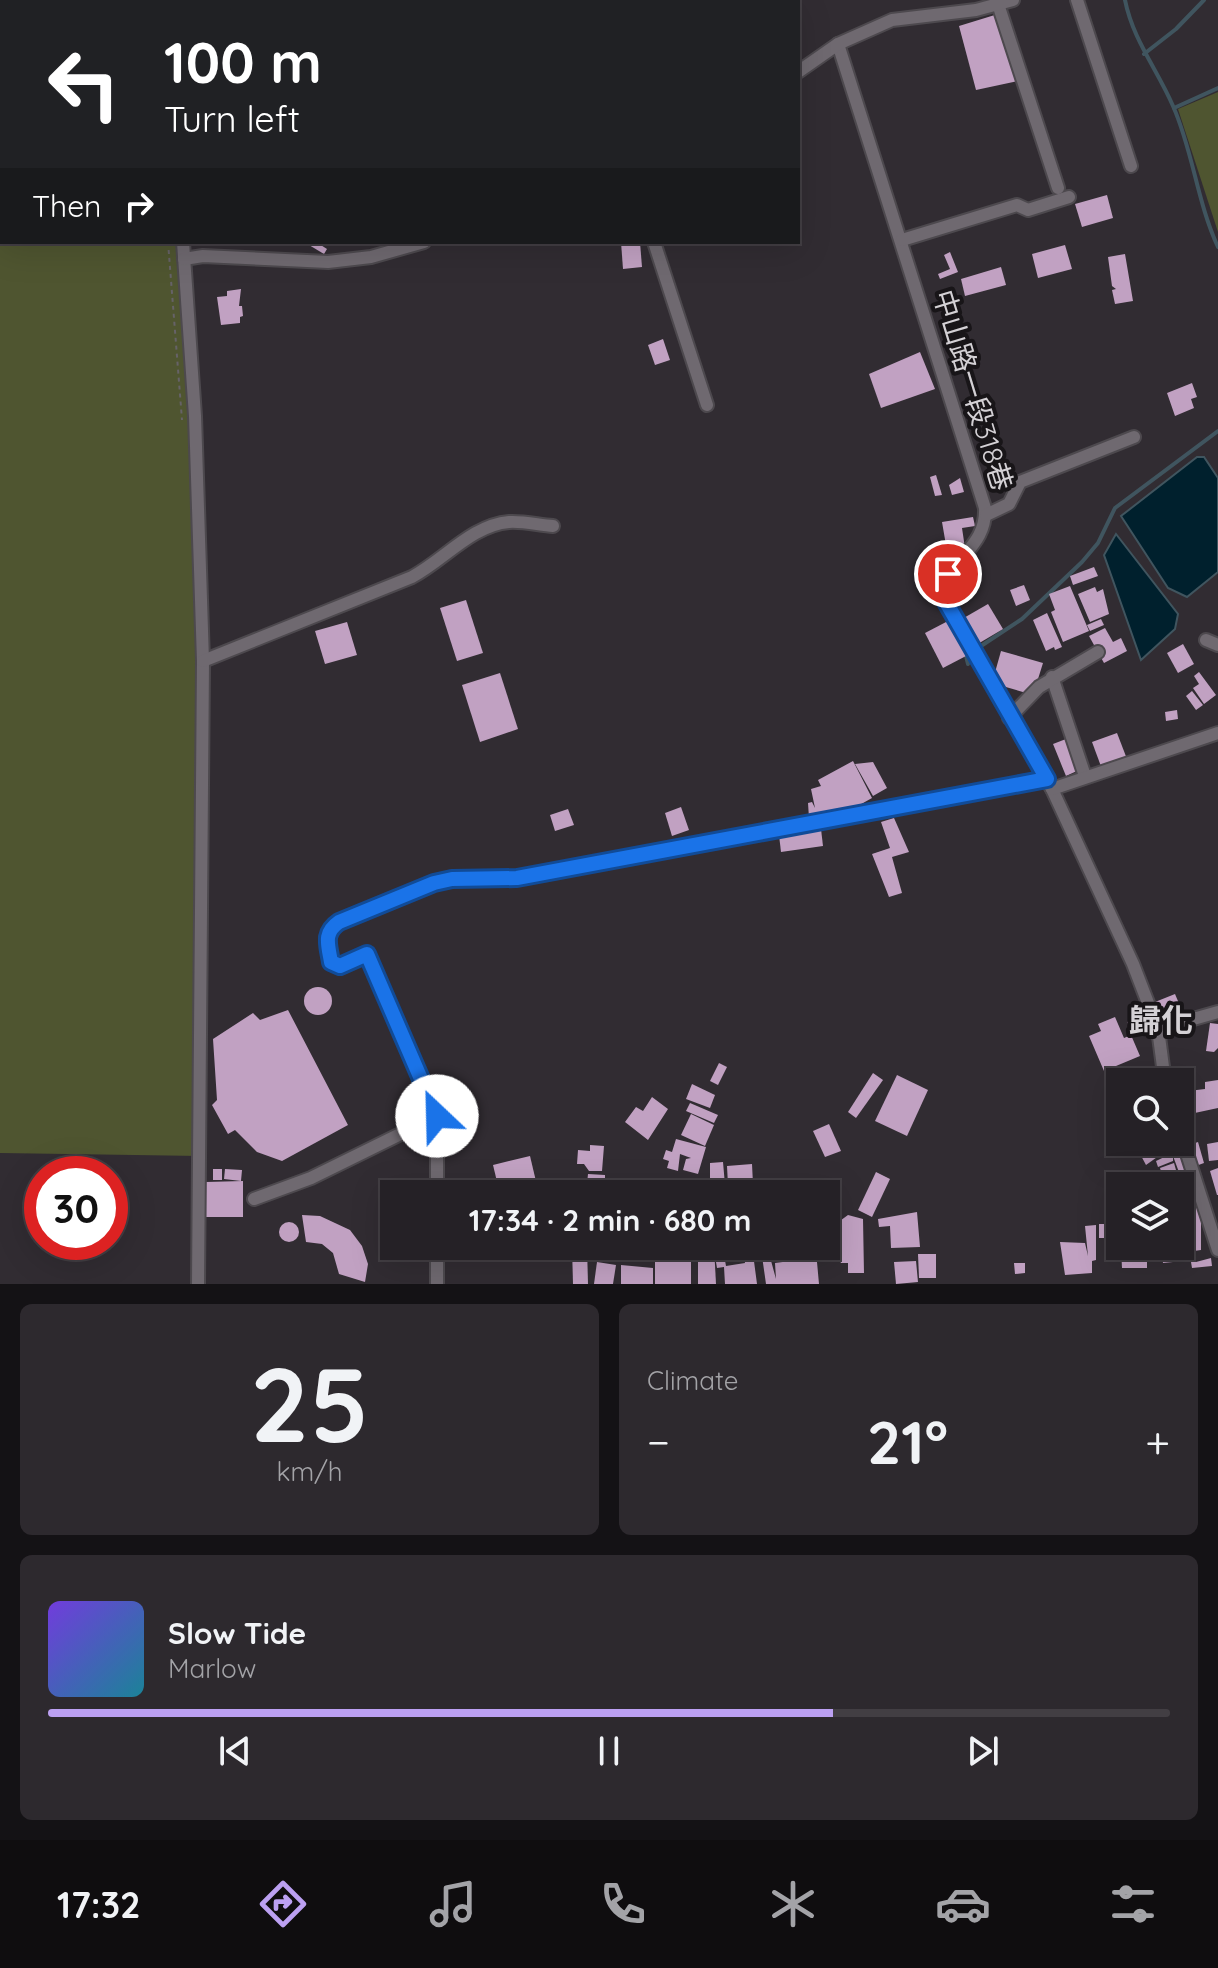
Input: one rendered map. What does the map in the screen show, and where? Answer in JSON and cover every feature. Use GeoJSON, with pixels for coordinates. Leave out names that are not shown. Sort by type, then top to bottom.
{"type":"FeatureCollection","features":[{"type":"Feature","properties":{"kind":"street"},"geometry":{"type":"LineString","coordinates":[[800,71],[838,44],[892,20],[976,10],[1013,0]]}},
{"type":"Feature","properties":{"kind":"street"},"geometry":{"type":"LineString","coordinates":[[1077,0],[1131,166]]}},
{"type":"Feature","properties":{"kind":"street"},"geometry":{"type":"LineString","coordinates":[[998,4],[1058,188]]}},
{"type":"Feature","properties":{"kind":"street","name":"中山路一段318巷"},"geometry":{"type":"LineString","coordinates":[[838,44],[986,515],[986,524],[975,544],[948,574],[944,587],[946,602],[1009,718],[1050,784],[1133,964],[1158,1029],[1163,1068]]}},
{"type":"Feature","properties":{"kind":"street"},"geometry":{"type":"LineString","coordinates":[[902,240],[1017,205],[1028,210],[1069,197]]}},
{"type":"Feature","properties":{"kind":"street"},"geometry":{"type":"LineString","coordinates":[[183,244],[195,416],[203,661],[198,1284]]}},
{"type":"Feature","properties":{"kind":"street"},"geometry":{"type":"LineString","coordinates":[[184,259],[203,256],[328,262],[371,257],[417,244]]}},
{"type":"Feature","properties":{"kind":"street"},"geometry":{"type":"LineString","coordinates":[[655,244],[707,405]]}},
{"type":"Feature","properties":{"kind":"street"},"geometry":{"type":"LineString","coordinates":[[986,515],[1009,504],[1020,482],[1134,437]]}},
{"type":"Feature","properties":{"kind":"street"},"geometry":{"type":"LineString","coordinates":[[203,661],[412,577],[438,563],[464,539],[483,529],[509,522],[553,526]]}},
{"type":"Feature","properties":{"kind":"street"},"geometry":{"type":"LineString","coordinates":[[1009,718],[1052,677],[1098,652]]}},
{"type":"Feature","properties":{"kind":"street"},"geometry":{"type":"LineString","coordinates":[[1052,677],[1085,776]]}},
{"type":"Feature","properties":{"kind":"street"},"geometry":{"type":"LineString","coordinates":[[437,1180],[437,1116],[367,954],[334,966],[326,938],[331,927],[434,883],[452,879],[517,878],[1050,784],[1085,776],[1218,733]]}},
{"type":"Feature","properties":{"kind":"street"},"geometry":{"type":"LineString","coordinates":[[1158,1029],[1218,1012]]}},
{"type":"Feature","properties":{"kind":"street"},"geometry":{"type":"LineString","coordinates":[[254,1199],[311,1178],[437,1116]]}},
{"type":"Feature","properties":{"kind":"street"},"geometry":{"type":"LineString","coordinates":[[1188,1156],[1218,1250]]}},
{"type":"Feature","properties":{"kind":"street"},"geometry":{"type":"LineString","coordinates":[[437,1260],[437,1284]]}},
{"type":"Feature","properties":{"kind":"green space"},"geometry":{"type":"Polygon","coordinates":[[[1218,92],[1218,232],[1178,109],[1218,92]]]}},
{"type":"Feature","properties":{"kind":"green space"},"geometry":{"type":"Polygon","coordinates":[[[0,244],[177,244],[195,416],[201,1156],[0,1153],[0,244]]]}},
{"type":"Feature","properties":{"kind":"water"},"geometry":{"type":"Polygon","coordinates":[[[1197,457],[1204,457],[1218,478],[1218,572],[1187,597],[1168,588],[1121,516],[1197,457]]]}},
{"type":"Feature","properties":{"kind":"water"},"geometry":{"type":"Polygon","coordinates":[[[1116,534],[1178,614],[1175,629],[1141,660],[1104,555],[1116,534]]]}},
{"type":"Feature","properties":{"kind":"building"},"geometry":{"type":"Polygon","coordinates":[[[998,14],[1018,81],[976,90],[959,26],[998,14]]]}},
{"type":"Feature","properties":{"kind":"building"},"geometry":{"type":"Polygon","coordinates":[[[1107,195],[1113,218],[1082,227],[1075,204],[1107,195]]]}},
{"type":"Feature","properties":{"kind":"building"},"geometry":{"type":"Polygon","coordinates":[[[307,244],[319,244],[327,249],[324,254],[307,244]]]}},
{"type":"Feature","properties":{"kind":"building"},"geometry":{"type":"Polygon","coordinates":[[[621,244],[640,244],[642,267],[623,269],[621,244]]]}},
{"type":"Feature","properties":{"kind":"building"},"geometry":{"type":"Polygon","coordinates":[[[1065,245],[1072,269],[1038,278],[1032,254],[1065,245]]]}},
{"type":"Feature","properties":{"kind":"building"},"geometry":{"type":"Polygon","coordinates":[[[950,252],[958,272],[940,279],[938,274],[950,269],[944,255],[950,252]]]}},
{"type":"Feature","properties":{"kind":"building"},"geometry":{"type":"Polygon","coordinates":[[[1125,254],[1133,301],[1115,304],[1112,290],[1116,289],[1112,286],[1108,257],[1125,254]]]}},
{"type":"Feature","properties":{"kind":"building"},"geometry":{"type":"Polygon","coordinates":[[[1001,267],[1006,285],[965,296],[961,279],[1001,267]]]}},
{"type":"Feature","properties":{"kind":"building"},"geometry":{"type":"Polygon","coordinates":[[[241,289],[239,306],[242,306],[243,316],[240,323],[221,325],[217,297],[227,296],[227,291],[241,289]]]}},
{"type":"Feature","properties":{"kind":"building"},"geometry":{"type":"Polygon","coordinates":[[[663,339],[670,360],[655,365],[648,345],[663,339]]]}},
{"type":"Feature","properties":{"kind":"building"},"geometry":{"type":"Polygon","coordinates":[[[920,352],[935,389],[881,408],[869,374],[920,352]]]}},
{"type":"Feature","properties":{"kind":"building"},"geometry":{"type":"Polygon","coordinates":[[[1192,383],[1197,397],[1191,399],[1194,408],[1175,416],[1167,393],[1192,383]]]}},
{"type":"Feature","properties":{"kind":"building"},"geometry":{"type":"Polygon","coordinates":[[[936,475],[942,495],[935,496],[930,477],[936,475]]]}},
{"type":"Feature","properties":{"kind":"building"},"geometry":{"type":"Polygon","coordinates":[[[960,478],[964,492],[952,495],[949,485],[960,478]]]}},
{"type":"Feature","properties":{"kind":"building"},"geometry":{"type":"Polygon","coordinates":[[[973,517],[975,526],[962,528],[965,548],[947,551],[942,522],[973,517]]]}},
{"type":"Feature","properties":{"kind":"building"},"geometry":{"type":"Polygon","coordinates":[[[1094,567],[1098,576],[1073,585],[1070,576],[1094,567]]]}},
{"type":"Feature","properties":{"kind":"building"},"geometry":{"type":"Polygon","coordinates":[[[1024,585],[1030,600],[1016,606],[1010,590],[1024,585]]]}},
{"type":"Feature","properties":{"kind":"building"},"geometry":{"type":"Polygon","coordinates":[[[1070,586],[1089,631],[1063,642],[1051,612],[1055,610],[1049,594],[1070,586]]]}},
{"type":"Feature","properties":{"kind":"building"},"geometry":{"type":"Polygon","coordinates":[[[1095,587],[1097,592],[1103,589],[1109,614],[1090,622],[1078,594],[1095,587]]]}},
{"type":"Feature","properties":{"kind":"building"},"geometry":{"type":"Polygon","coordinates":[[[466,600],[483,653],[457,661],[440,608],[466,600]]]}},
{"type":"Feature","properties":{"kind":"building"},"geometry":{"type":"Polygon","coordinates":[[[988,604],[1003,629],[976,645],[962,619],[988,604]]]}},
{"type":"Feature","properties":{"kind":"building"},"geometry":{"type":"Polygon","coordinates":[[[1047,613],[1062,647],[1046,651],[1033,620],[1047,613]]]}},
{"type":"Feature","properties":{"kind":"building"},"geometry":{"type":"Polygon","coordinates":[[[1101,619],[1104,625],[1090,631],[1087,625],[1101,619]]]}},
{"type":"Feature","properties":{"kind":"building"},"geometry":{"type":"Polygon","coordinates":[[[948,621],[966,656],[943,668],[925,633],[948,621]]]}},
{"type":"Feature","properties":{"kind":"building"},"geometry":{"type":"Polygon","coordinates":[[[347,622],[357,655],[325,664],[315,631],[347,622]]]}},
{"type":"Feature","properties":{"kind":"building"},"geometry":{"type":"Polygon","coordinates":[[[1105,628],[1113,642],[1121,638],[1127,651],[1104,663],[1089,636],[1105,628]]]}},
{"type":"Feature","properties":{"kind":"building"},"geometry":{"type":"Polygon","coordinates":[[[1183,644],[1194,664],[1178,673],[1167,653],[1183,644]]]}},
{"type":"Feature","properties":{"kind":"building"},"geometry":{"type":"Polygon","coordinates":[[[1001,651],[1043,663],[1033,695],[992,683],[1001,651]]]}},
{"type":"Feature","properties":{"kind":"building"},"geometry":{"type":"Polygon","coordinates":[[[1199,672],[1216,695],[1204,704],[1193,688],[1199,684],[1194,676],[1199,672]]]}},
{"type":"Feature","properties":{"kind":"building"},"geometry":{"type":"Polygon","coordinates":[[[500,673],[518,729],[480,742],[462,685],[500,673]]]}},
{"type":"Feature","properties":{"kind":"building"},"geometry":{"type":"Polygon","coordinates":[[[1192,691],[1203,705],[1196,710],[1186,696],[1192,691]]]}},
{"type":"Feature","properties":{"kind":"building"},"geometry":{"type":"Polygon","coordinates":[[[1177,710],[1178,719],[1166,721],[1165,712],[1177,710]]]}},
{"type":"Feature","properties":{"kind":"building"},"geometry":{"type":"Polygon","coordinates":[[[1117,733],[1127,759],[1102,769],[1092,742],[1117,733]]]}},
{"type":"Feature","properties":{"kind":"building"},"geometry":{"type":"Polygon","coordinates":[[[1066,739],[1079,770],[1066,776],[1053,744],[1066,739]]]}},
{"type":"Feature","properties":{"kind":"building"},"geometry":{"type":"Polygon","coordinates":[[[853,761],[872,798],[838,817],[809,818],[808,803],[812,802],[815,808],[811,789],[821,786],[818,780],[853,761]]]}},
{"type":"Feature","properties":{"kind":"building"},"geometry":{"type":"Polygon","coordinates":[[[873,762],[887,788],[873,796],[855,764],[873,762]]]}},
{"type":"Feature","properties":{"kind":"building"},"geometry":{"type":"Polygon","coordinates":[[[681,807],[689,830],[672,836],[665,813],[681,807]]]}},
{"type":"Feature","properties":{"kind":"building"},"geometry":{"type":"Polygon","coordinates":[[[568,809],[574,825],[555,831],[550,815],[568,809]]]}},
{"type":"Feature","properties":{"kind":"building"},"geometry":{"type":"Polygon","coordinates":[[[894,818],[909,852],[892,857],[902,893],[889,897],[872,854],[890,848],[881,822],[894,818]]]}},
{"type":"Feature","properties":{"kind":"building"},"geometry":{"type":"Polygon","coordinates":[[[821,829],[823,846],[781,852],[779,835],[821,829]]]}},
{"type":"Feature","properties":{"kind":"building"},"geometry":{"type":"Polygon","coordinates":[[[318,987],[328,991],[332,1001],[328,1011],[318,1015],[308,1011],[304,1001],[308,991],[318,987]]]}},
{"type":"Feature","properties":{"kind":"building"},"geometry":{"type":"Polygon","coordinates":[[[1175,994],[1183,1013],[1157,1024],[1150,1004],[1175,994]]]}},
{"type":"Feature","properties":{"kind":"building"},"geometry":{"type":"Polygon","coordinates":[[[288,1010],[348,1125],[282,1161],[257,1152],[235,1130],[228,1134],[212,1105],[217,1100],[213,1039],[253,1013],[260,1020],[288,1010]]]}},
{"type":"Feature","properties":{"kind":"building"},"geometry":{"type":"Polygon","coordinates":[[[1115,1017],[1124,1038],[1131,1035],[1140,1056],[1104,1071],[1089,1036],[1101,1031],[1098,1024],[1115,1017]]]}},
{"type":"Feature","properties":{"kind":"building"},"geometry":{"type":"Polygon","coordinates":[[[1140,1018],[1143,1027],[1130,1031],[1127,1022],[1140,1018]]]}},
{"type":"Feature","properties":{"kind":"building"},"geometry":{"type":"Polygon","coordinates":[[[1210,1023],[1218,1024],[1218,1048],[1214,1052],[1206,1051],[1210,1023]]]}},
{"type":"Feature","properties":{"kind":"building"},"geometry":{"type":"Polygon","coordinates":[[[719,1063],[727,1067],[718,1085],[710,1081],[719,1063]]]}},
{"type":"Feature","properties":{"kind":"building"},"geometry":{"type":"Polygon","coordinates":[[[873,1073],[883,1080],[856,1118],[848,1112],[873,1073]]]}},
{"type":"Feature","properties":{"kind":"building"},"geometry":{"type":"Polygon","coordinates":[[[897,1075],[928,1090],[907,1136],[875,1121],[897,1075]]]}},
{"type":"Feature","properties":{"kind":"building"},"geometry":{"type":"Polygon","coordinates":[[[1218,1080],[1218,1108],[1194,1113],[1194,1090],[1205,1089],[1205,1082],[1218,1080]]]}},
{"type":"Feature","properties":{"kind":"building"},"geometry":{"type":"Polygon","coordinates":[[[692,1084],[715,1095],[710,1108],[686,1099],[692,1084]]]}},
{"type":"Feature","properties":{"kind":"building"},"geometry":{"type":"Polygon","coordinates":[[[652,1097],[668,1109],[648,1140],[625,1122],[636,1107],[643,1111],[652,1097]]]}},
{"type":"Feature","properties":{"kind":"building"},"geometry":{"type":"Polygon","coordinates":[[[690,1103],[718,1115],[714,1123],[686,1111],[690,1103]]]}},
{"type":"Feature","properties":{"kind":"building"},"geometry":{"type":"Polygon","coordinates":[[[691,1114],[714,1125],[705,1146],[681,1135],[691,1114]]]}},
{"type":"Feature","properties":{"kind":"building"},"geometry":{"type":"Polygon","coordinates":[[[829,1124],[841,1151],[825,1157],[813,1131],[829,1124]]]}},
{"type":"Feature","properties":{"kind":"building"},"geometry":{"type":"Polygon","coordinates":[[[676,1139],[706,1147],[698,1174],[683,1170],[686,1159],[691,1158],[680,1154],[678,1171],[667,1168],[669,1161],[663,1159],[666,1150],[672,1152],[676,1139]]]}},
{"type":"Feature","properties":{"kind":"building"},"geometry":{"type":"Polygon","coordinates":[[[1198,1142],[1204,1163],[1193,1167],[1190,1156],[1194,1156],[1194,1143],[1198,1142]]]}},
{"type":"Feature","properties":{"kind":"building"},"geometry":{"type":"Polygon","coordinates":[[[1218,1142],[1218,1160],[1209,1161],[1207,1144],[1218,1142]]]}},
{"type":"Feature","properties":{"kind":"building"},"geometry":{"type":"Polygon","coordinates":[[[590,1145],[604,1146],[602,1171],[589,1171],[584,1164],[577,1164],[578,1150],[590,1151],[590,1145]]]}},
{"type":"Feature","properties":{"kind":"building"},"geometry":{"type":"Polygon","coordinates":[[[530,1156],[536,1180],[497,1180],[493,1165],[530,1156]]]}},
{"type":"Feature","properties":{"kind":"building"},"geometry":{"type":"Polygon","coordinates":[[[1141,1156],[1159,1156],[1146,1165],[1141,1156]]]}},
{"type":"Feature","properties":{"kind":"building"},"geometry":{"type":"Polygon","coordinates":[[[1173,1156],[1173,1161],[1158,1167],[1156,1161],[1173,1156]]]}},
{"type":"Feature","properties":{"kind":"building"},"geometry":{"type":"Polygon","coordinates":[[[1173,1156],[1183,1156],[1187,1172],[1179,1172],[1173,1156]]]}},
{"type":"Feature","properties":{"kind":"building"},"geometry":{"type":"Polygon","coordinates":[[[723,1162],[725,1180],[710,1180],[710,1163],[723,1162]]]}},
{"type":"Feature","properties":{"kind":"building"},"geometry":{"type":"Polygon","coordinates":[[[1174,1163],[1177,1172],[1161,1172],[1160,1168],[1174,1163]]]}},
{"type":"Feature","properties":{"kind":"building"},"geometry":{"type":"Polygon","coordinates":[[[752,1164],[753,1180],[728,1180],[727,1166],[752,1164]]]}},
{"type":"Feature","properties":{"kind":"building"},"geometry":{"type":"Polygon","coordinates":[[[1218,1168],[1218,1195],[1217,1195],[1210,1171],[1218,1168]]]}},
{"type":"Feature","properties":{"kind":"building"},"geometry":{"type":"Polygon","coordinates":[[[213,1169],[222,1169],[222,1180],[213,1180],[213,1169]]]}},
{"type":"Feature","properties":{"kind":"building"},"geometry":{"type":"Polygon","coordinates":[[[225,1169],[242,1170],[241,1181],[224,1179],[225,1169]]]}},
{"type":"Feature","properties":{"kind":"building"},"geometry":{"type":"Polygon","coordinates":[[[876,1172],[890,1179],[872,1217],[858,1210],[876,1172]]]}},
{"type":"Feature","properties":{"kind":"building"},"geometry":{"type":"Polygon","coordinates":[[[588,1174],[605,1175],[605,1180],[587,1180],[588,1174]]]}},
{"type":"Feature","properties":{"kind":"building"},"geometry":{"type":"Polygon","coordinates":[[[243,1181],[243,1217],[206,1217],[206,1182],[243,1181]]]}},
{"type":"Feature","properties":{"kind":"building"},"geometry":{"type":"Polygon","coordinates":[[[1201,1205],[1201,1250],[1194,1251],[1194,1206],[1201,1205]]]}},
{"type":"Feature","properties":{"kind":"building"},"geometry":{"type":"Polygon","coordinates":[[[917,1212],[920,1247],[891,1248],[890,1226],[879,1227],[878,1219],[917,1212]]]}},
{"type":"Feature","properties":{"kind":"building"},"geometry":{"type":"Polygon","coordinates":[[[302,1215],[320,1216],[350,1230],[362,1246],[368,1264],[365,1282],[339,1274],[333,1253],[322,1244],[306,1242],[302,1215]]]}},
{"type":"Feature","properties":{"kind":"building"},"geometry":{"type":"Polygon","coordinates":[[[848,1215],[863,1219],[864,1273],[848,1273],[848,1263],[840,1260],[840,1221],[848,1215]]]}},
{"type":"Feature","properties":{"kind":"building"},"geometry":{"type":"Polygon","coordinates":[[[285,1222],[293,1222],[299,1232],[293,1242],[285,1242],[279,1236],[279,1228],[285,1222]]]}},
{"type":"Feature","properties":{"kind":"building"},"geometry":{"type":"Polygon","coordinates":[[[1099,1224],[1106,1224],[1106,1238],[1099,1238],[1099,1224]]]}},
{"type":"Feature","properties":{"kind":"building"},"geometry":{"type":"Polygon","coordinates":[[[1096,1225],[1096,1260],[1092,1261],[1092,1273],[1065,1275],[1060,1242],[1085,1243],[1088,1256],[1085,1226],[1096,1225]]]}},
{"type":"Feature","properties":{"kind":"building"},"geometry":{"type":"Polygon","coordinates":[[[1194,1251],[1196,1262],[1211,1258],[1212,1266],[1192,1268],[1191,1262],[1176,1262],[1194,1260],[1194,1251]]]}},
{"type":"Feature","properties":{"kind":"building"},"geometry":{"type":"Polygon","coordinates":[[[918,1254],[936,1254],[936,1278],[919,1278],[918,1254]]]}},
{"type":"Feature","properties":{"kind":"building"},"geometry":{"type":"Polygon","coordinates":[[[572,1260],[587,1260],[588,1284],[573,1284],[572,1260]]]}},
{"type":"Feature","properties":{"kind":"building"},"geometry":{"type":"Polygon","coordinates":[[[655,1260],[691,1260],[691,1284],[655,1284],[655,1260]]]}},
{"type":"Feature","properties":{"kind":"building"},"geometry":{"type":"Polygon","coordinates":[[[698,1260],[715,1260],[716,1284],[698,1284],[698,1260]]]}},
{"type":"Feature","properties":{"kind":"building"},"geometry":{"type":"Polygon","coordinates":[[[716,1260],[725,1260],[726,1266],[745,1263],[744,1260],[754,1260],[757,1284],[725,1284],[724,1267],[717,1268],[716,1260]]]}},
{"type":"Feature","properties":{"kind":"building"},"geometry":{"type":"Polygon","coordinates":[[[763,1260],[771,1260],[776,1279],[775,1263],[817,1260],[819,1284],[766,1284],[763,1260]]]}},
{"type":"Feature","properties":{"kind":"building"},"geometry":{"type":"Polygon","coordinates":[[[1122,1260],[1147,1260],[1147,1268],[1122,1268],[1122,1260]]]}},
{"type":"Feature","properties":{"kind":"building"},"geometry":{"type":"Polygon","coordinates":[[[916,1261],[918,1282],[896,1284],[894,1262],[916,1261]]]}},
{"type":"Feature","properties":{"kind":"building"},"geometry":{"type":"Polygon","coordinates":[[[597,1262],[616,1265],[613,1284],[594,1284],[597,1262]]]}},
{"type":"Feature","properties":{"kind":"building"},"geometry":{"type":"Polygon","coordinates":[[[1014,1263],[1025,1263],[1025,1273],[1015,1274],[1014,1263]]]}},
{"type":"Feature","properties":{"kind":"building"},"geometry":{"type":"Polygon","coordinates":[[[621,1265],[653,1268],[653,1284],[621,1284],[621,1265]]]}},
{"type":"Feature","properties":{"kind":"waterway"},"geometry":{"type":"LineString","coordinates":[[1125,0],[1134,28],[1180,123],[1218,247]]}},
{"type":"Feature","properties":{"kind":"waterway"},"geometry":{"type":"LineString","coordinates":[[1144,54],[1176,29],[1204,0]]}},
{"type":"Feature","properties":{"kind":"waterway"},"geometry":{"type":"LineString","coordinates":[[1174,108],[1218,88]]}},
{"type":"Feature","properties":{"kind":"waterway"},"geometry":{"type":"LineString","coordinates":[[981,646],[1022,619],[1082,562],[1098,543],[1115,508],[1218,431]]}},
{"type":"Feature","properties":{"kind":"waterway"},"geometry":{"type":"LineString","coordinates":[[966,656],[968,664]]}},
{"type":"Feature","properties":{"kind":"district","name":"歸化"},"geometry":{"type":"Point","coordinates":[1161,1021]}},
{"type":"Feature","properties":{"kind":"route"},"geometry":{"type":"LineString","coordinates":[[437,1116],[367,954],[346,965],[334,966],[331,962],[326,938],[331,927],[348,917],[392,903],[434,883],[452,879],[517,878],[1047,779],[1009,718],[946,602],[944,587],[948,574]]}}]}
